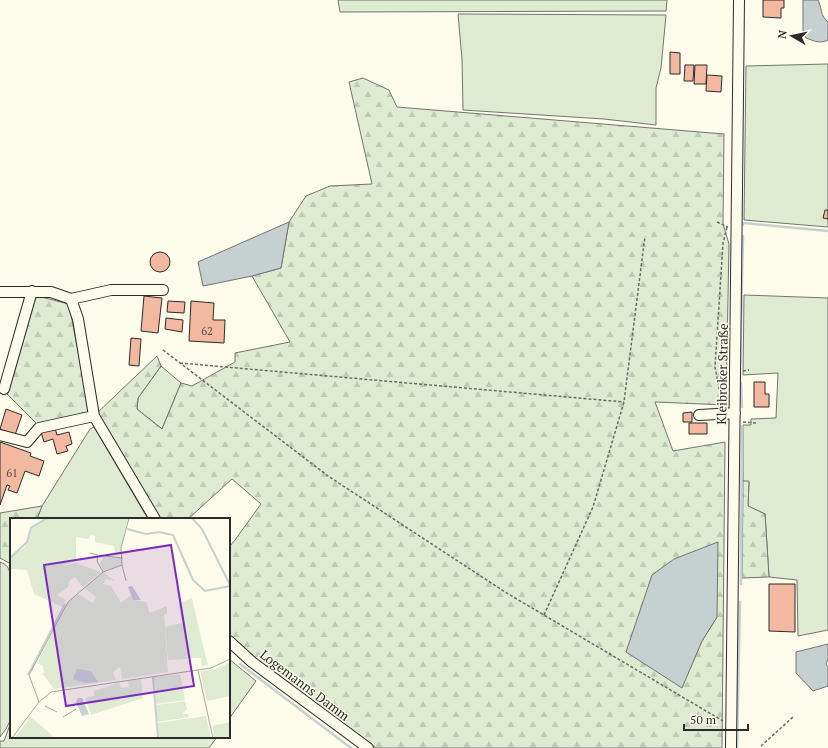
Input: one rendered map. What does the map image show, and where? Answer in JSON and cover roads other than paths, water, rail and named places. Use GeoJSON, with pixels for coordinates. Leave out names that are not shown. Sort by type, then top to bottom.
{"type":"FeatureCollection","features":[{"type":"Feature","properties":{"kind":"street","name":"Kleibroker Straße"},"geometry":{"type":"LineString","coordinates":[[731,748],[739,0]]}},
{"type":"Feature","properties":{"kind":"street"},"geometry":{"type":"LineString","coordinates":[[0,292],[51,292],[71,299],[110,290],[163,290]]}},
{"type":"Feature","properties":{"kind":"street"},"geometry":{"type":"LineString","coordinates":[[4,389],[32,291]]}},
{"type":"Feature","properties":{"kind":"street"},"geometry":{"type":"LineString","coordinates":[[71,299],[78,320],[94,416],[153,518]]}},
{"type":"Feature","properties":{"kind":"street"},"geometry":{"type":"LineString","coordinates":[[699,415],[735,417]]}},
{"type":"Feature","properties":{"kind":"street"},"geometry":{"type":"LineString","coordinates":[[0,435],[27,442],[39,428],[94,416]]}},
{"type":"Feature","properties":{"kind":"street","name":"Logemanns Damm"},"geometry":{"type":"LineString","coordinates":[[230,642],[252,662],[368,748]]}},
{"type":"Feature","properties":{"kind":"waterway"},"geometry":{"type":"LineString","coordinates":[[743,225],[743,223],[828,231]]}},
{"type":"Feature","properties":{"kind":"waterway"},"geometry":{"type":"LineString","coordinates":[[740,365],[743,236]]}},
{"type":"Feature","properties":{"kind":"waterway"},"geometry":{"type":"LineString","coordinates":[[741,383],[742,407]]}},
{"type":"Feature","properties":{"kind":"waterway"},"geometry":{"type":"LineString","coordinates":[[741,584],[742,426]]}},
{"type":"Feature","properties":{"kind":"waterway"},"geometry":{"type":"LineString","coordinates":[[737,748],[740,602]]}},
{"type":"Feature","properties":{"kind":"waterway"},"geometry":{"type":"LineString","coordinates":[[240,664],[351,748]]}}]}
